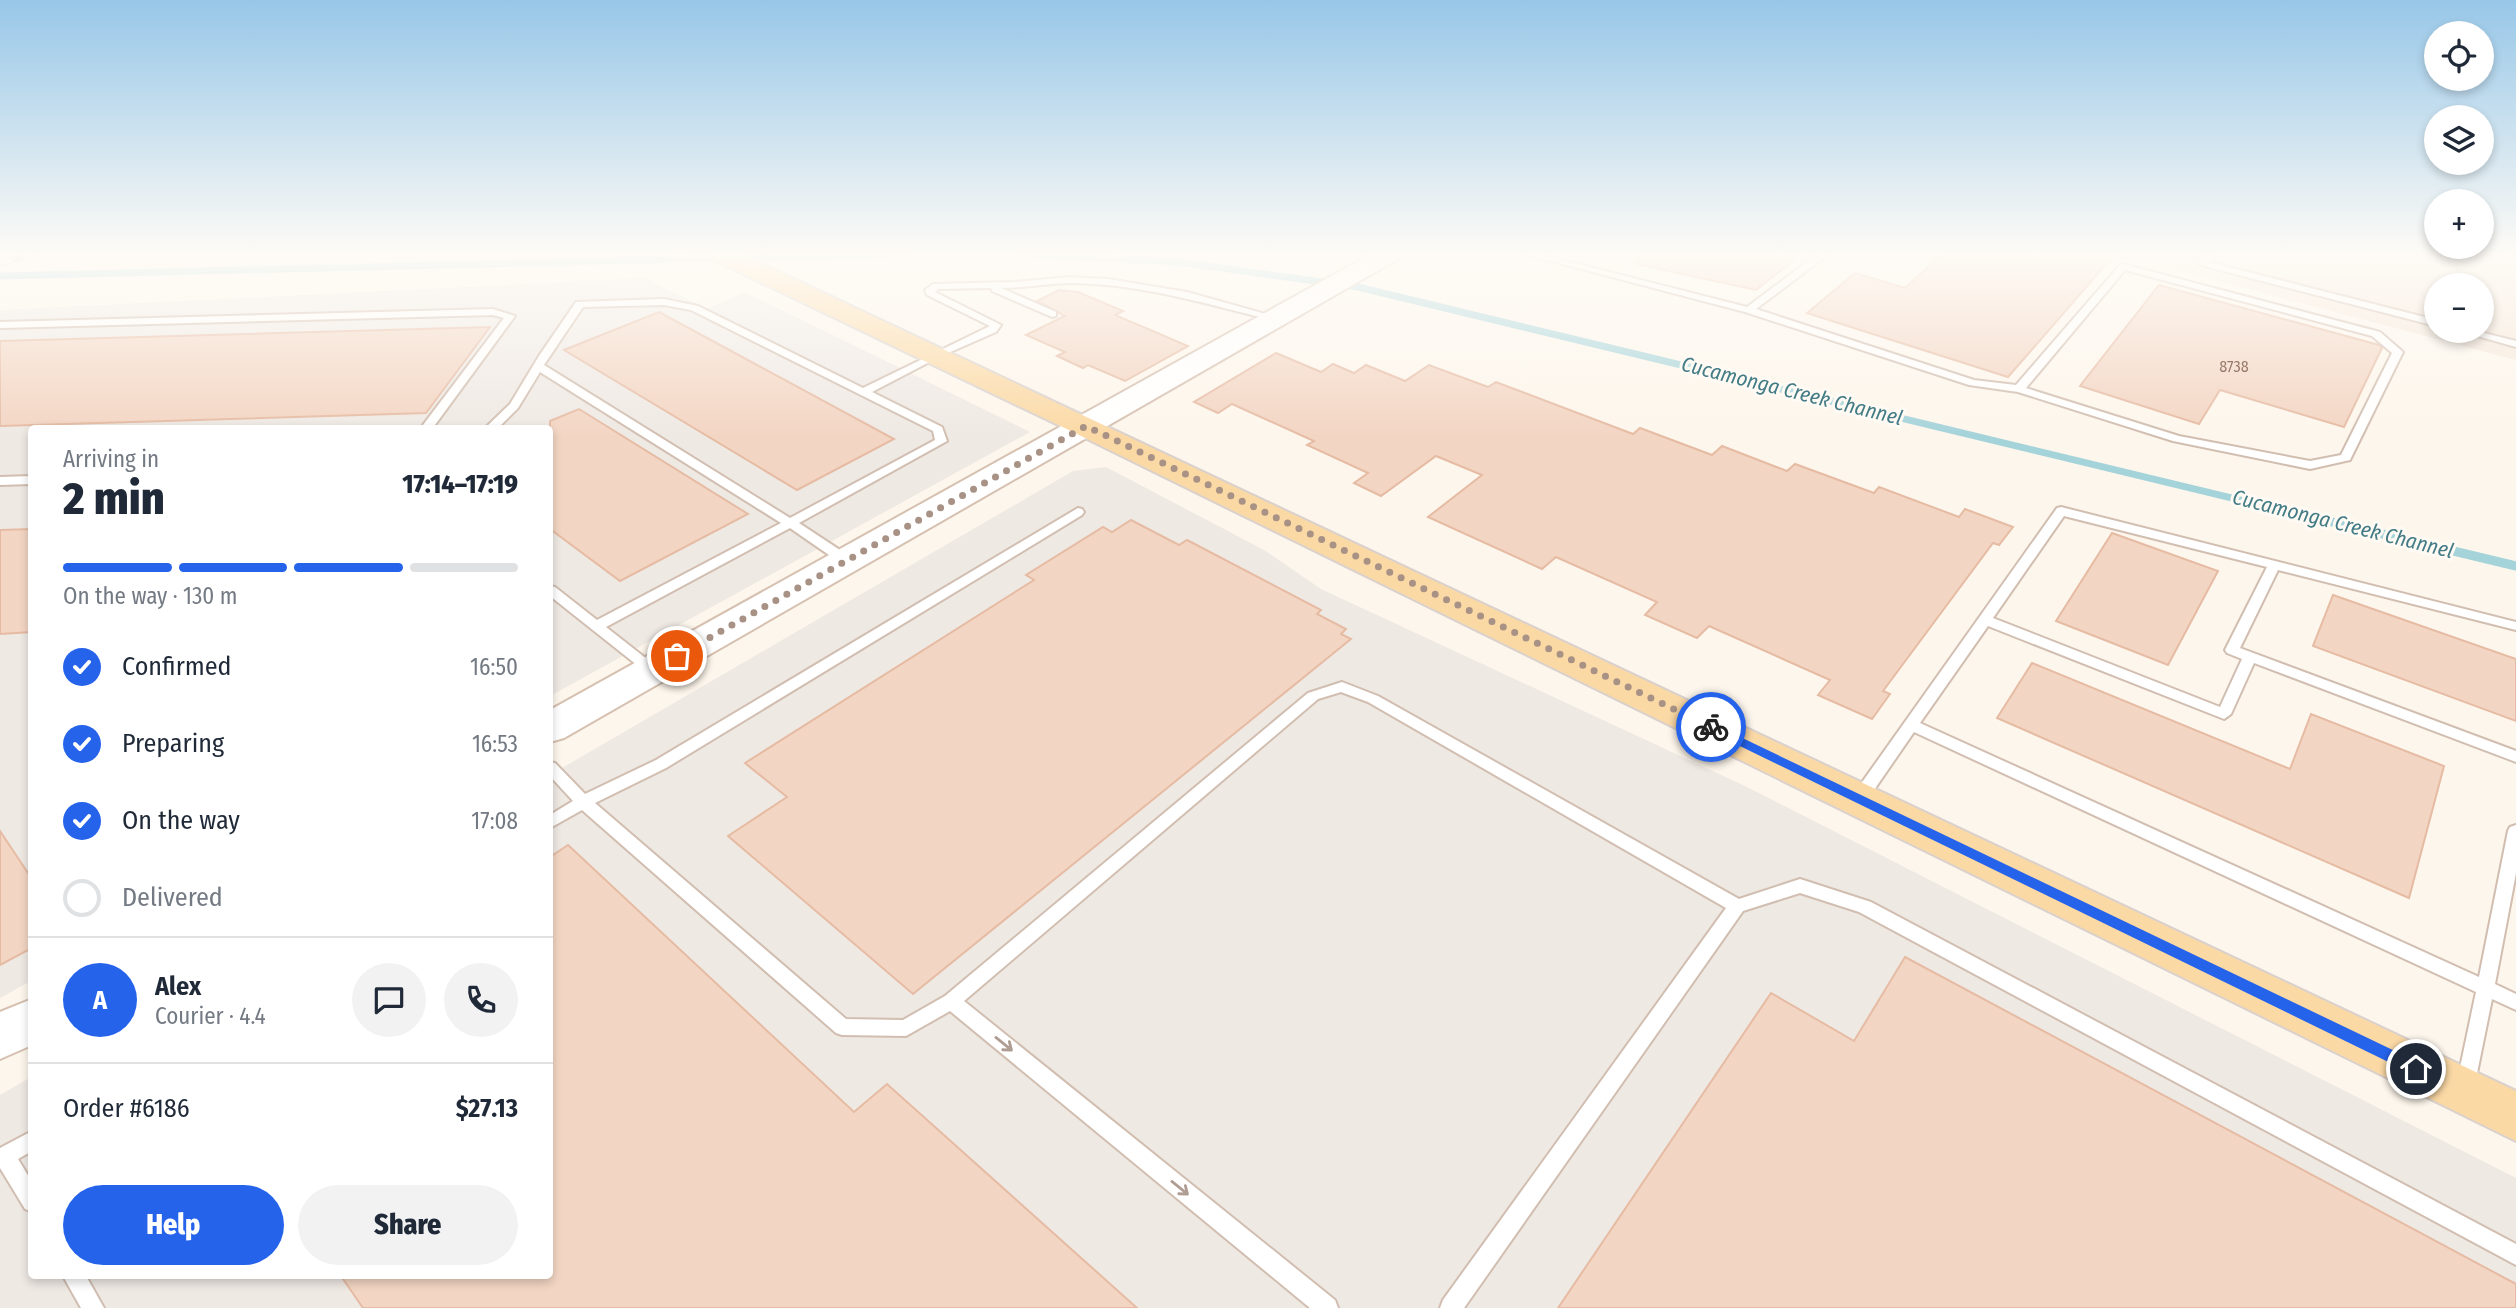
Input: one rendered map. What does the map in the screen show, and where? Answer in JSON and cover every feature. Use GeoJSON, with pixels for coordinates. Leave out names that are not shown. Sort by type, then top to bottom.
{"type":"FeatureCollection","features":[{"type":"Feature","properties":{"kind":"main road"},"geometry":{"type":"LineString","coordinates":[[850,315],[1086,426],[2516,1117]]}},
{"type":"Feature","properties":{"kind":"street"},"geometry":{"type":"LineString","coordinates":[[553,726],[1280,315]]}},
{"type":"Feature","properties":{"kind":"street"},"geometry":{"type":"LineString","coordinates":[[0,1037],[28,1022]]}},
{"type":"Feature","properties":{"kind":"lane"},"geometry":{"type":"LineString","coordinates":[[0,325],[378,315]]}},
{"type":"Feature","properties":{"kind":"lane"},"geometry":{"type":"LineString","coordinates":[[429,425],[510,316],[506,315]]}},
{"type":"Feature","properties":{"kind":"lane"},"geometry":{"type":"LineString","coordinates":[[494,425],[514,407],[573,315]]}},
{"type":"Feature","properties":{"kind":"lane"},"geometry":{"type":"LineString","coordinates":[[596,626],[941,441],[939,429],[708,315]]}},
{"type":"Feature","properties":{"kind":"lane"},"geometry":{"type":"LineString","coordinates":[[863,392],[996,326],[974,315]]}},
{"type":"Feature","properties":{"kind":"lane"},"geometry":{"type":"LineString","coordinates":[[1264,315],[1275,318]]}},
{"type":"Feature","properties":{"kind":"lane"},"geometry":{"type":"LineString","coordinates":[[1764,315],[1973,383],[2018,389],[2177,439],[2310,465],[2346,458],[2398,352],[2376,334],[2308,315]]}},
{"type":"Feature","properties":{"kind":"lane"},"geometry":{"type":"LineString","coordinates":[[2018,389],[2081,315]]}},
{"type":"Feature","properties":{"kind":"lane"},"geometry":{"type":"LineString","coordinates":[[2405,315],[2424,320]]}},
{"type":"Feature","properties":{"kind":"lane"},"geometry":{"type":"LineString","coordinates":[[2494,338],[2516,344]]}},
{"type":"Feature","properties":{"kind":"lane"},"geometry":{"type":"LineString","coordinates":[[538,366],[847,561]]}},
{"type":"Feature","properties":{"kind":"lane"},"geometry":{"type":"LineString","coordinates":[[0,481],[28,480]]}},
{"type":"Feature","properties":{"kind":"lane"},"geometry":{"type":"LineString","coordinates":[[1859,799],[2061,510],[2516,626]]}},
{"type":"Feature","properties":{"kind":"lane"},"geometry":{"type":"LineString","coordinates":[[553,820],[583,802],[661,764],[1078,512]]}},
{"type":"Feature","properties":{"kind":"lane"},"geometry":{"type":"LineString","coordinates":[[2274,565],[2232,650],[2516,758]]}},
{"type":"Feature","properties":{"kind":"lane"},"geometry":{"type":"LineString","coordinates":[[553,592],[652,670]]}},
{"type":"Feature","properties":{"kind":"lane"},"geometry":{"type":"LineString","coordinates":[[1986,620],[2224,714],[2250,657]]}},
{"type":"Feature","properties":{"kind":"lane"},"geometry":{"type":"LineString","coordinates":[[553,770],[583,802],[842,1027],[906,1028],[951,1001],[1313,696],[1342,687],[1373,699],[1738,906]]}},
{"type":"Feature","properties":{"kind":"lane"},"geometry":{"type":"LineString","coordinates":[[1911,725],[2516,1002]]}},
{"type":"Feature","properties":{"kind":"lane"},"geometry":{"type":"LineString","coordinates":[[2465,1092],[2483,988],[2516,831]]}},
{"type":"Feature","properties":{"kind":"lane"},"geometry":{"type":"LineString","coordinates":[[1451,1308],[1738,906],[1800,886],[1865,907],[2516,1255]]}},
{"type":"Feature","properties":{"kind":"lane"},"geometry":{"type":"LineString","coordinates":[[951,1001],[1327,1308]]}},
{"type":"Feature","properties":{"kind":"lane"},"geometry":{"type":"LineString","coordinates":[[28,1142],[2,1158],[28,1196]]}},
{"type":"Feature","properties":{"kind":"lane"},"geometry":{"type":"LineString","coordinates":[[76,1279],[93,1308]]}},
{"type":"Feature","properties":{"kind":"shaded area"},"geometry":{"type":"Polygon","coordinates":[[[0,315],[792,315],[1030,432],[553,694],[553,425],[28,425],[28,983],[0,998],[0,315]]]}},
{"type":"Feature","properties":{"kind":"shaded area"},"geometry":{"type":"Polygon","coordinates":[[[2346,315],[2424,315],[2424,336],[2346,315]]]}},
{"type":"Feature","properties":{"kind":"shaded area"},"geometry":{"type":"Polygon","coordinates":[[[2494,315],[2516,315],[2516,360],[2452,343],[2494,343],[2494,315]]]}},
{"type":"Feature","properties":{"kind":"shaded area"},"geometry":{"type":"Polygon","coordinates":[[[1106,467],[1264,550],[1321,589],[1747,787],[2516,1178],[2516,1308],[0,1308],[0,1095],[28,1079],[28,1279],[553,1279],[553,773],[1073,471],[1106,467]]]}},
{"type":"Feature","properties":{"kind":"building"},"geometry":{"type":"Polygon","coordinates":[[[651,315],[665,315],[894,439],[797,490],[564,350],[651,315]]]}},
{"type":"Feature","properties":{"kind":"building"},"geometry":{"type":"Polygon","coordinates":[[[1115,315],[1188,346],[1125,381],[1088,365],[1083,368],[1057,356],[1065,352],[1026,335],[1065,316],[1115,315]]]}},
{"type":"Feature","properties":{"kind":"building"},"geometry":{"type":"Polygon","coordinates":[[[1813,315],[2062,315],[2008,377],[1813,315]]]}},
{"type":"Feature","properties":{"kind":"building"},"geometry":{"type":"Polygon","coordinates":[[[2136,315],[2269,315],[2382,348],[2344,427],[2220,390],[2199,424],[2080,386],[2136,315]]]}},
{"type":"Feature","properties":{"kind":"building"},"geometry":{"type":"Polygon","coordinates":[[[490,327],[426,413],[0,426],[0,341],[490,327]]]}},
{"type":"Feature","properties":{"kind":"building"},"geometry":{"type":"Polygon","coordinates":[[[1276,353],[1321,372],[1333,364],[1354,373],[1366,365],[1405,381],[1429,365],[1488,387],[1496,382],[1633,434],[1640,428],[1712,455],[1722,446],[1787,471],[1795,464],[1874,493],[1879,487],[1959,517],[1965,509],[2013,527],[1999,545],[1993,543],[1883,691],[1890,694],[1872,719],[1818,695],[1830,680],[1709,626],[1697,638],[1645,615],[1657,602],[1556,557],[1542,569],[1428,517],[1482,475],[1436,456],[1381,496],[1354,483],[1368,473],[1307,445],[1314,441],[1232,404],[1218,413],[1194,402],[1276,353]]]}},
{"type":"Feature","properties":{"kind":"building"},"geometry":{"type":"Polygon","coordinates":[[[579,409],[748,514],[620,581],[553,531],[553,425],[550,425],[550,421],[579,409]]]}},
{"type":"Feature","properties":{"kind":"building"},"geometry":{"type":"Polygon","coordinates":[[[1131,520],[1179,545],[1187,540],[1321,610],[1317,614],[1346,629],[1341,634],[1351,639],[913,994],[728,836],[787,797],[745,763],[1034,580],[1026,575],[1103,527],[1112,532],[1131,520]]]}},
{"type":"Feature","properties":{"kind":"building"},"geometry":{"type":"Polygon","coordinates":[[[28,529],[28,632],[0,634],[0,530],[28,529]]]}},
{"type":"Feature","properties":{"kind":"building"},"geometry":{"type":"Polygon","coordinates":[[[2112,533],[2218,571],[2168,665],[2056,621],[2112,533]]]}},
{"type":"Feature","properties":{"kind":"building"},"geometry":{"type":"Polygon","coordinates":[[[2333,595],[2516,659],[2516,721],[2313,646],[2333,595]]]}},
{"type":"Feature","properties":{"kind":"building"},"geometry":{"type":"Polygon","coordinates":[[[2032,663],[2290,769],[2311,714],[2444,766],[2409,898],[1997,718],[2032,663]]]}},
{"type":"Feature","properties":{"kind":"building"},"geometry":{"type":"Polygon","coordinates":[[[0,831],[28,873],[28,950],[0,965],[0,831]]]}},
{"type":"Feature","properties":{"kind":"building"},"geometry":{"type":"Polygon","coordinates":[[[568,845],[854,1112],[887,1084],[1137,1308],[363,1308],[343,1279],[553,1279],[553,855],[568,845]]]}},
{"type":"Feature","properties":{"kind":"building"},"geometry":{"type":"Polygon","coordinates":[[[1905,957],[2516,1284],[2516,1308],[1558,1308],[1771,993],[1854,1041],[1905,957]]]}},
{"type":"Feature","properties":{"kind":"waterway","name":"Cucamonga Creek Channel"},"geometry":{"type":"LineString","coordinates":[[1474,315],[2298,514]]}},
{"type":"Feature","properties":{"kind":"waterway","name":"Cucamonga Creek Channel"},"geometry":{"type":"LineString","coordinates":[[2291,512],[2516,566]]}},
{"type":"Feature","properties":{"kind":"way so far"},"geometry":{"type":"LineString","coordinates":[[677,656],[1086,426],[1711,727]]}},
{"type":"Feature","properties":{"kind":"route"},"geometry":{"type":"LineString","coordinates":[[1711,727],[2416,1069]]}}]}
